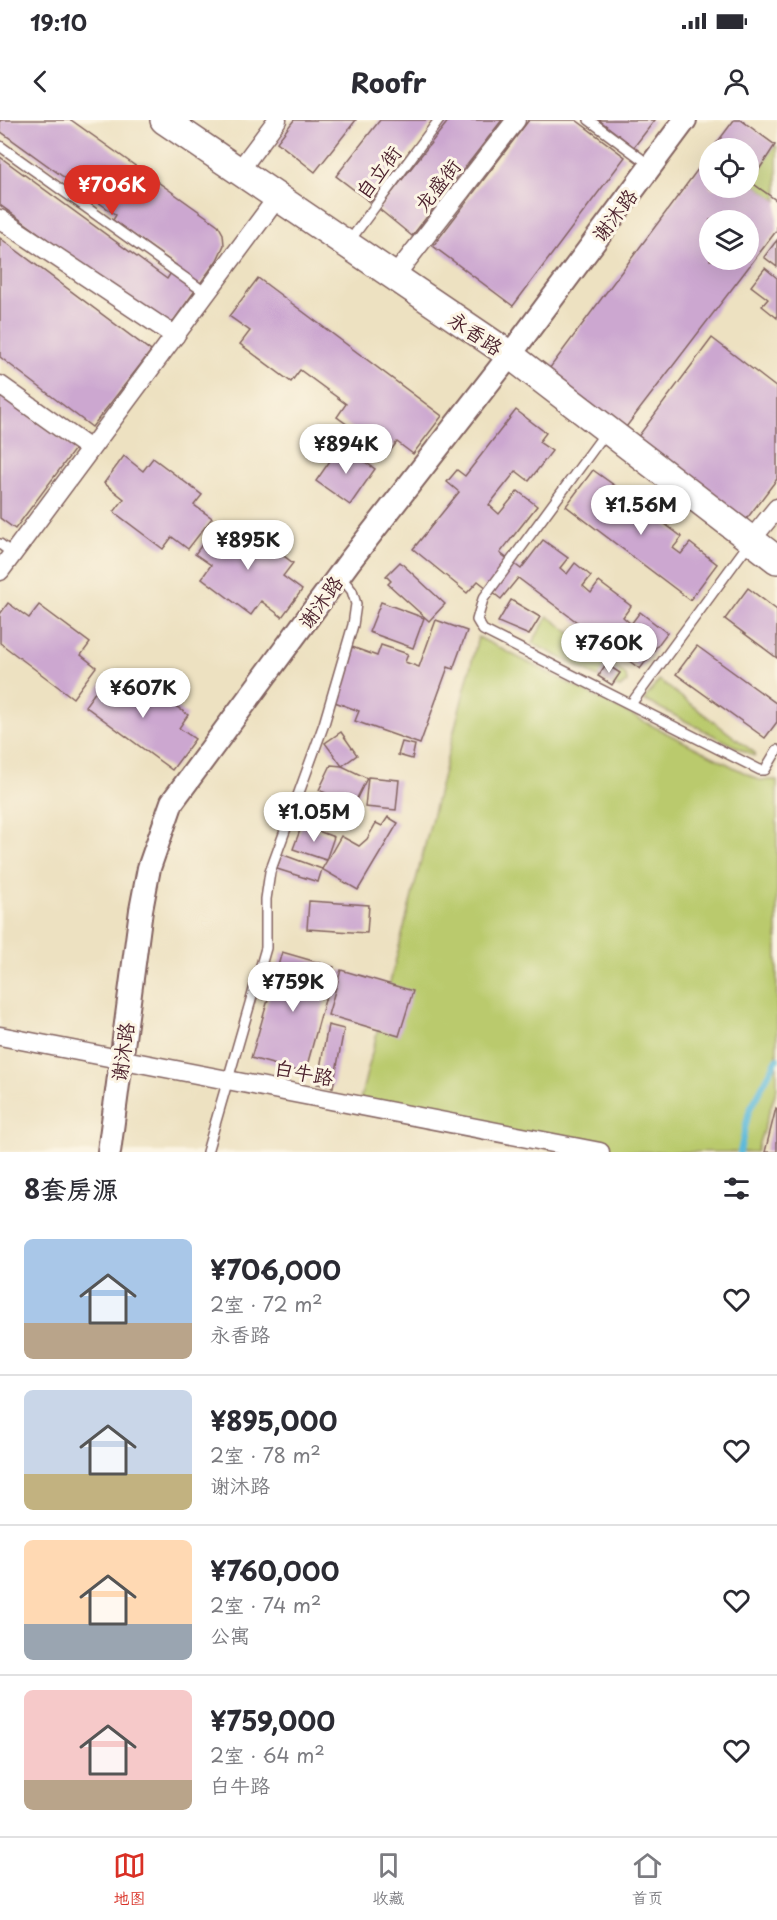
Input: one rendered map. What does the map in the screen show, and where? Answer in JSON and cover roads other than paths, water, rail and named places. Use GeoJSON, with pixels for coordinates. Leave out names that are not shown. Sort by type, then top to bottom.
{"type":"FeatureCollection","features":[{"type":"Feature","properties":{"kind":"main road","name":"永香路"},"geometry":{"type":"LineString","coordinates":[[164,120],[510,355],[777,560]]}},
{"type":"Feature","properties":{"kind":"street"},"geometry":{"type":"LineString","coordinates":[[239,171],[277,120]]}},
{"type":"Feature","properties":{"kind":"street","name":"龙盛街"},"geometry":{"type":"LineString","coordinates":[[394,277],[516,120]]}},
{"type":"Feature","properties":{"kind":"street","name":"谢沐路"},"geometry":{"type":"LineString","coordinates":[[109,1152],[149,868],[172,802],[339,576],[510,355],[685,120]]}},
{"type":"Feature","properties":{"kind":"street"},"geometry":{"type":"LineString","coordinates":[[0,571],[6,549],[90,449],[277,198]]}},
{"type":"Feature","properties":{"kind":"street"},"geometry":{"type":"LineString","coordinates":[[0,219],[175,336]]}},
{"type":"Feature","properties":{"kind":"street"},"geometry":{"type":"LineString","coordinates":[[0,385],[90,449]]}},
{"type":"Feature","properties":{"kind":"street"},"geometry":{"type":"LineString","coordinates":[[751,540],[777,508]]}},
{"type":"Feature","properties":{"kind":"street","name":"白牛路"},"geometry":{"type":"LineString","coordinates":[[0,1036],[600,1152]]}},
{"type":"Feature","properties":{"kind":"lane","name":"自立街"},"geometry":{"type":"LineString","coordinates":[[346,245],[439,120]]}},
{"type":"Feature","properties":{"kind":"lane"},"geometry":{"type":"LineString","coordinates":[[588,120],[651,166]]}},
{"type":"Feature","properties":{"kind":"lane"},"geometry":{"type":"LineString","coordinates":[[0,146],[206,293]]}},
{"type":"Feature","properties":{"kind":"lane"},"geometry":{"type":"LineString","coordinates":[[607,430],[483,599],[477,620],[483,630],[760,770],[765,770],[777,750]]}},
{"type":"Feature","properties":{"kind":"lane"},"geometry":{"type":"LineString","coordinates":[[631,704],[751,540]]}},
{"type":"Feature","properties":{"kind":"lane"},"geometry":{"type":"LineString","coordinates":[[207,1152],[266,948],[266,899],[270,872],[324,724],[353,625],[354,597],[352,591],[339,576]]}},
{"type":"Feature","properties":{"kind":"waterway"},"geometry":{"type":"LineString","coordinates":[[740,1152],[749,1111],[777,1059]]}}]}
